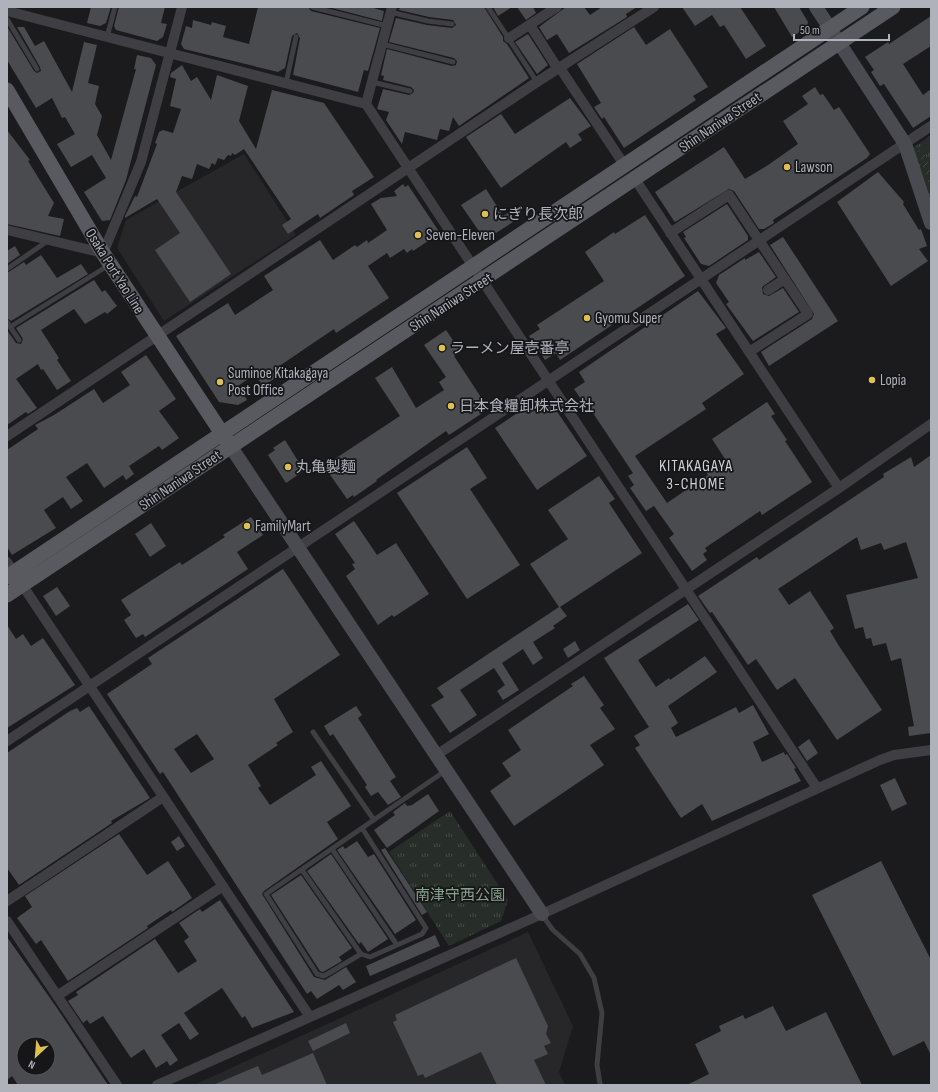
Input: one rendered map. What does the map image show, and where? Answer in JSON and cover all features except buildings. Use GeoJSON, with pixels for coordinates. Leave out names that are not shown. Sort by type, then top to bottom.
{"type":"FeatureCollection","features":[{"type":"Feature","properties":{"kind":"main road","name":"Shin Naniwa Street"},"geometry":{"type":"LineString","coordinates":[[9,571],[222,433],[862,7]]}},
{"type":"Feature","properties":{"kind":"main road","name":"Shin Naniwa Street"},"geometry":{"type":"LineString","coordinates":[[7,595],[483,281],[893,7]]}},
{"type":"Feature","properties":{"kind":"main road","name":"Osaka Port Yao Line"},"geometry":{"type":"LineString","coordinates":[[7,90],[107,259],[231,446]]}},
{"type":"Feature","properties":{"kind":"street"},"geometry":{"type":"LineString","coordinates":[[7,230],[49,240],[107,259],[141,162],[182,7]]}},
{"type":"Feature","properties":{"kind":"street"},"geometry":{"type":"LineString","coordinates":[[509,38],[557,7]]}},
{"type":"Feature","properties":{"kind":"street"},"geometry":{"type":"LineString","coordinates":[[7,436],[156,335],[537,82],[654,7]]}},
{"type":"Feature","properties":{"kind":"street"},"geometry":{"type":"LineString","coordinates":[[816,7],[905,144],[931,223]]}},
{"type":"Feature","properties":{"kind":"street"},"geometry":{"type":"LineString","coordinates":[[366,104],[391,9]]}},
{"type":"Feature","properties":{"kind":"street"},"geometry":{"type":"LineString","coordinates":[[7,11],[366,104],[817,788]]}},
{"type":"Feature","properties":{"kind":"street"},"geometry":{"type":"LineString","coordinates":[[530,25],[625,166]]}},
{"type":"Feature","properties":{"kind":"street"},"geometry":{"type":"LineString","coordinates":[[7,740],[931,126]]}},
{"type":"Feature","properties":{"kind":"street"},"geometry":{"type":"LineString","coordinates":[[635,179],[839,488]]}},
{"type":"Feature","properties":{"kind":"street"},"geometry":{"type":"LineString","coordinates":[[670,233],[729,195],[759,240],[808,314],[749,352]]}},
{"type":"Feature","properties":{"kind":"street"},"geometry":{"type":"LineString","coordinates":[[768,290],[785,280]]}},
{"type":"Feature","properties":{"kind":"street"},"geometry":{"type":"LineString","coordinates":[[435,756],[839,488],[931,424]]}},
{"type":"Feature","properties":{"kind":"street"},"geometry":{"type":"LineString","coordinates":[[231,446],[435,756],[542,914]]}},
{"type":"Feature","properties":{"kind":"street"},"geometry":{"type":"LineString","coordinates":[[9,571],[23,585],[310,1017]]}},
{"type":"Feature","properties":{"kind":"street"},"geometry":{"type":"LineString","coordinates":[[157,1085],[542,914],[886,757],[931,750]]}},
{"type":"Feature","properties":{"kind":"street"},"geometry":{"type":"LineString","coordinates":[[7,901],[163,797]]}},
{"type":"Feature","properties":{"kind":"street"},"geometry":{"type":"LineString","coordinates":[[57,996],[223,886]]}},
{"type":"Feature","properties":{"kind":"street"},"geometry":{"type":"LineString","coordinates":[[7,920],[117,1085]]}},
{"type":"Feature","properties":{"kind":"lane"},"geometry":{"type":"LineString","coordinates":[[107,37],[115,7]]}},
{"type":"Feature","properties":{"kind":"lane"},"geometry":{"type":"LineString","coordinates":[[312,7],[386,26]]}},
{"type":"Feature","properties":{"kind":"lane"},"geometry":{"type":"LineString","coordinates":[[488,7],[537,82]]}},
{"type":"Feature","properties":{"kind":"lane"},"geometry":{"type":"LineString","coordinates":[[391,9],[428,21],[452,24]]}},
{"type":"Feature","properties":{"kind":"lane"},"geometry":{"type":"LineString","coordinates":[[7,19],[37,69]]}},
{"type":"Feature","properties":{"kind":"lane"},"geometry":{"type":"LineString","coordinates":[[286,83],[296,37]]}},
{"type":"Feature","properties":{"kind":"lane"},"geometry":{"type":"LineString","coordinates":[[382,44],[453,62]]}},
{"type":"Feature","properties":{"kind":"lane"},"geometry":{"type":"LineString","coordinates":[[372,82],[410,91]]}},
{"type":"Feature","properties":{"kind":"lane"},"geometry":{"type":"LineString","coordinates":[[7,269],[49,240]]}},
{"type":"Feature","properties":{"kind":"lane"},"geometry":{"type":"LineString","coordinates":[[19,340],[8,325],[107,259]]}},
{"type":"Feature","properties":{"kind":"lane"},"geometry":{"type":"LineString","coordinates":[[313,732],[374,820]]}},
{"type":"Feature","properties":{"kind":"lane"},"geometry":{"type":"LineString","coordinates":[[361,954],[324,976],[318,974],[266,894],[445,771]]}},
{"type":"Feature","properties":{"kind":"lane"},"geometry":{"type":"LineString","coordinates":[[302,870],[361,954],[370,958],[422,934],[426,928],[362,828]]}},
{"type":"Feature","properties":{"kind":"lane"},"geometry":{"type":"LineString","coordinates":[[332,849],[397,945]]}},
{"type":"Feature","properties":{"kind":"lane"},"geometry":{"type":"LineString","coordinates":[[542,914],[553,930],[580,954],[594,978],[602,1013],[597,1065],[600,1084]]}},
{"type":"Feature","properties":{"kind":"shaded area"},"geometry":{"type":"Polygon","coordinates":[[[244,154],[296,235],[164,321],[117,248],[126,220],[244,154]]]}},
{"type":"Feature","properties":{"kind":"shaded area"},"geometry":{"type":"Polygon","coordinates":[[[528,932],[573,1026],[559,1072],[565,1085],[194,1085],[528,932]]]}},
{"type":"Feature","properties":{"kind":"green space"},"geometry":{"type":"Polygon","coordinates":[[[931,135],[931,202],[913,148],[931,135]]]}},
{"type":"Feature","properties":{"kind":"green space"},"geometry":{"type":"Polygon","coordinates":[[[918,150],[924,152],[931,169],[931,192],[918,150]]]}},
{"type":"Feature","properties":{"kind":"green space","name":"南津守西公園"},"geometry":{"type":"Polygon","coordinates":[[[450,811],[508,900],[501,921],[449,946],[389,852],[450,811]]]}},
{"type":"Feature","properties":{"kind":"place","name":"Lawson"},"geometry":{"type":"Point","coordinates":[787,167]}},
{"type":"Feature","properties":{"kind":"place","name":"にぎり長次郎"},"geometry":{"type":"Point","coordinates":[485,214]}},
{"type":"Feature","properties":{"kind":"place","name":"Seven-Eleven"},"geometry":{"type":"Point","coordinates":[418,235]}},
{"type":"Feature","properties":{"kind":"place","name":"Gyomu Super"},"geometry":{"type":"Point","coordinates":[587,318]}},
{"type":"Feature","properties":{"kind":"place","name":"ラーメン屋壱番亭"},"geometry":{"type":"Point","coordinates":[442,348]}},
{"type":"Feature","properties":{"kind":"place","name":"Lopia"},"geometry":{"type":"Point","coordinates":[872,380]}},
{"type":"Feature","properties":{"kind":"place","name":"Suminoe Kitakagaya Post Office"},"geometry":{"type":"Point","coordinates":[220,382]}},
{"type":"Feature","properties":{"kind":"place","name":"日本食糧卸株式会社"},"geometry":{"type":"Point","coordinates":[451,406]}},
{"type":"Feature","properties":{"kind":"place","name":"丸亀製麵"},"geometry":{"type":"Point","coordinates":[288,467]}},
{"type":"Feature","properties":{"kind":"place","name":"FamilyMart"},"geometry":{"type":"Point","coordinates":[247,526]}},
{"type":"Feature","properties":{"kind":"district","name":"KITAKAGAYA 3-CHOME"},"geometry":{"type":"Point","coordinates":[696,474]}}]}
